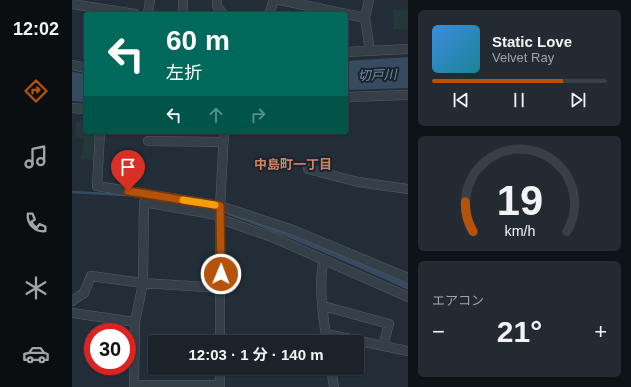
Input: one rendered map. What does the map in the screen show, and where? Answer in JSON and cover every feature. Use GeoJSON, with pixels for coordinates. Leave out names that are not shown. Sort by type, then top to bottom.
{"type":"FeatureCollection","features":[{"type":"Feature","properties":{"kind":"street"},"geometry":{"type":"LineString","coordinates":[[148,12],[150,0]]}},
{"type":"Feature","properties":{"kind":"street"},"geometry":{"type":"LineString","coordinates":[[183,0],[184,12]]}},
{"type":"Feature","properties":{"kind":"street"},"geometry":{"type":"LineString","coordinates":[[217,0],[217,6],[222,12]]}},
{"type":"Feature","properties":{"kind":"street"},"geometry":{"type":"LineString","coordinates":[[270,12],[274,0]]}},
{"type":"Feature","properties":{"kind":"street"},"geometry":{"type":"LineString","coordinates":[[280,0],[337,12]]}},
{"type":"Feature","properties":{"kind":"street"},"geometry":{"type":"LineString","coordinates":[[369,0],[365,18],[370,51]]}},
{"type":"Feature","properties":{"kind":"street"},"geometry":{"type":"LineString","coordinates":[[72,4],[101,7],[125,12]]}},
{"type":"Feature","properties":{"kind":"street"},"geometry":{"type":"LineString","coordinates":[[348,14],[365,18]]}},
{"type":"Feature","properties":{"kind":"street"},"geometry":{"type":"LineString","coordinates":[[348,52],[408,49]]}},
{"type":"Feature","properties":{"kind":"street"},"geometry":{"type":"LineString","coordinates":[[72,65],[84,68]]}},
{"type":"Feature","properties":{"kind":"street"},"geometry":{"type":"LineString","coordinates":[[348,97],[408,95]]}},
{"type":"Feature","properties":{"kind":"street"},"geometry":{"type":"LineString","coordinates":[[72,108],[84,109]]}},
{"type":"Feature","properties":{"kind":"street"},"geometry":{"type":"LineString","coordinates":[[100,134],[97,186],[220,212],[292,230],[408,278]]}},
{"type":"Feature","properties":{"kind":"street"},"geometry":{"type":"LineString","coordinates":[[220,335],[220,212],[224,134]]}},
{"type":"Feature","properties":{"kind":"street"},"geometry":{"type":"LineString","coordinates":[[148,140],[223,142]]}},
{"type":"Feature","properties":{"kind":"street"},"geometry":{"type":"LineString","coordinates":[[308,169],[358,182],[408,189]]}},
{"type":"Feature","properties":{"kind":"street"},"geometry":{"type":"LineString","coordinates":[[220,212],[217,215],[144,202],[143,283],[135,322],[134,386],[220,386],[220,375]]}},
{"type":"Feature","properties":{"kind":"street"},"geometry":{"type":"LineString","coordinates":[[220,212],[272,237],[408,297]]}},
{"type":"Feature","properties":{"kind":"street"},"geometry":{"type":"LineString","coordinates":[[324,259],[322,267],[323,306],[327,335]]}},
{"type":"Feature","properties":{"kind":"street"},"geometry":{"type":"LineString","coordinates":[[72,301],[84,293],[91,276],[143,283],[221,288]]}},
{"type":"Feature","properties":{"kind":"street"},"geometry":{"type":"LineString","coordinates":[[323,306],[389,324],[383,346]]}},
{"type":"Feature","properties":{"kind":"street"},"geometry":{"type":"LineString","coordinates":[[72,313],[135,322]]}},
{"type":"Feature","properties":{"kind":"street"},"geometry":{"type":"LineString","coordinates":[[364,343],[408,351]]}},
{"type":"Feature","properties":{"kind":"street"},"geometry":{"type":"LineString","coordinates":[[332,375],[334,387]]}},
{"type":"Feature","properties":{"kind":"green space"},"geometry":{"type":"Polygon","coordinates":[[[393,10],[408,10],[408,29],[393,29],[393,10]]]}},
{"type":"Feature","properties":{"kind":"green space"},"geometry":{"type":"Polygon","coordinates":[[[84,119],[84,134],[97,134],[95,160],[81,159],[84,139],[75,138],[76,123],[84,119]]]}},
{"type":"Feature","properties":{"kind":"water","name":"切戸川"},"geometry":{"type":"Polygon","coordinates":[[[408,57],[408,88],[348,90],[348,61],[408,57]]]}},
{"type":"Feature","properties":{"kind":"water"},"geometry":{"type":"Polygon","coordinates":[[[72,72],[84,74],[84,102],[72,101],[72,72]]]}},
{"type":"Feature","properties":{"kind":"water"},"geometry":{"type":"Polygon","coordinates":[[[224,212],[292,234],[408,283],[408,290],[364,270],[274,232],[228,215],[224,212]]]}},
{"type":"Feature","properties":{"kind":"waterway"},"geometry":{"type":"LineString","coordinates":[[72,192],[125,195]]}},
{"type":"Feature","properties":{"kind":"slow traffic"},"geometry":{"type":"LineString","coordinates":[[183,200],[215,205]]}},
{"type":"Feature","properties":{"kind":"district","name":"中島町一丁目"},"geometry":{"type":"Point","coordinates":[293,164]}},
{"type":"Feature","properties":{"kind":"route"},"geometry":{"type":"LineString","coordinates":[[128,191],[220,206],[221,274]]}}]}
